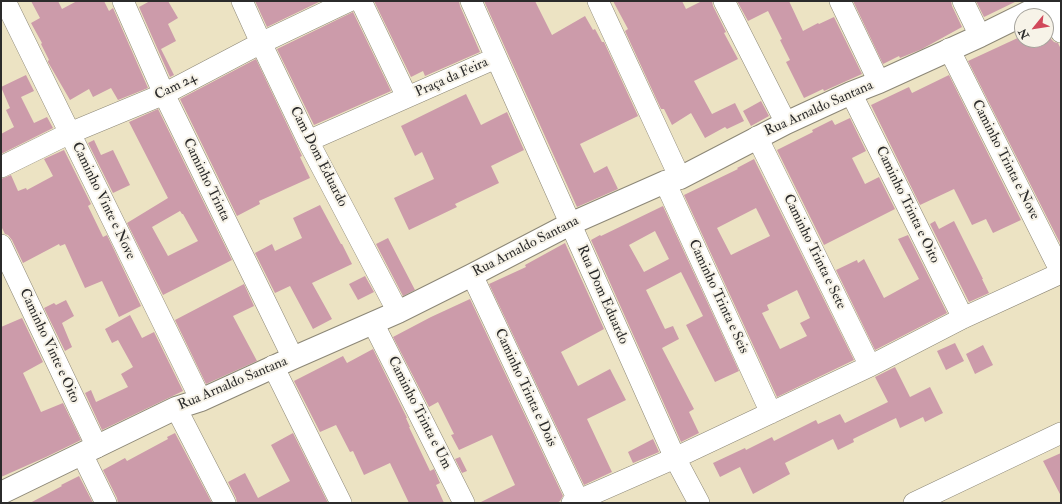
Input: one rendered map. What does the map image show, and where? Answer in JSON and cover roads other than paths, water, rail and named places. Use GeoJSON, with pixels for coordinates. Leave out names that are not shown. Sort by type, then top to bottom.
{"type":"FeatureCollection","features":[{"type":"Feature","properties":{"kind":"street","name":"Caminho Vinte e Nove"},"geometry":{"type":"LineString","coordinates":[[6,1],[201,400]]}},
{"type":"Feature","properties":{"kind":"street","name":"Caminho Trinta"},"geometry":{"type":"LineString","coordinates":[[123,1],[164,94],[293,358]]}},
{"type":"Feature","properties":{"kind":"street","name":"Cam Dom Eduardo"},"geometry":{"type":"LineString","coordinates":[[242,1],[308,141],[398,312]]}},
{"type":"Feature","properties":{"kind":"street","name":"Cam 24"},"geometry":{"type":"LineString","coordinates":[[1,167],[70,133],[164,94],[261,43],[349,1]]}},
{"type":"Feature","properties":{"kind":"street"},"geometry":{"type":"LineString","coordinates":[[362,1],[407,97]]}},
{"type":"Feature","properties":{"kind":"street","name":"Rua Dom Eduardo"},"geometry":{"type":"LineString","coordinates":[[471,1],[675,458],[699,503]]}},
{"type":"Feature","properties":{"kind":"street","name":"Caminho Trinta e Seis"},"geometry":{"type":"LineString","coordinates":[[598,1],[672,180],[772,413]]}},
{"type":"Feature","properties":{"kind":"street"},"geometry":{"type":"LineString","coordinates":[[724,1],[786,123]]}},
{"type":"Feature","properties":{"kind":"street"},"geometry":{"type":"LineString","coordinates":[[840,1],[879,82]]}},
{"type":"Feature","properties":{"kind":"street"},"geometry":{"type":"LineString","coordinates":[[963,1],[980,36]]}},
{"type":"Feature","properties":{"kind":"street"},"geometry":{"type":"LineString","coordinates":[[1049,2],[1061,32]]}},
{"type":"Feature","properties":{"kind":"street","name":"Rua Arnaldo Santana"},"geometry":{"type":"LineString","coordinates":[[3,487],[90,450],[176,408],[201,400],[273,366],[398,312],[570,224],[672,180],[851,92],[879,82],[980,36],[1049,2]]}},
{"type":"Feature","properties":{"kind":"street","name":"Caminho Trinta e Nove"},"geometry":{"type":"LineString","coordinates":[[949,49],[1061,273]]}},
{"type":"Feature","properties":{"kind":"street","name":"Praça da Feira"},"geometry":{"type":"LineString","coordinates":[[308,141],[496,58]]}},
{"type":"Feature","properties":{"kind":"street","name":"Caminho Trinta e Oito"},"geometry":{"type":"LineString","coordinates":[[851,92],[963,318]]}},
{"type":"Feature","properties":{"kind":"street","name":"Caminho Trinta e Sete"},"geometry":{"type":"LineString","coordinates":[[757,137],[870,366]]}},
{"type":"Feature","properties":{"kind":"street","name":"Caminho Vinte e Oito"},"geometry":{"type":"LineString","coordinates":[[1,245],[90,450],[106,503]]}},
{"type":"Feature","properties":{"kind":"street"},"geometry":{"type":"LineString","coordinates":[[575,502],[772,413],[870,366],[963,318],[1061,273]]}},
{"type":"Feature","properties":{"kind":"street","name":"Caminho Trinta e Dois"},"geometry":{"type":"LineString","coordinates":[[472,275],[575,502]]}},
{"type":"Feature","properties":{"kind":"street","name":"Caminho Trinta e Um"},"geometry":{"type":"LineString","coordinates":[[374,323],[464,503]]}},
{"type":"Feature","properties":{"kind":"street"},"geometry":{"type":"LineString","coordinates":[[273,366],[341,503]]}},
{"type":"Feature","properties":{"kind":"street"},"geometry":{"type":"LineString","coordinates":[[176,408],[225,503]]}},
{"type":"Feature","properties":{"kind":"street"},"geometry":{"type":"LineString","coordinates":[[914,503],[1061,433]]}}]}
